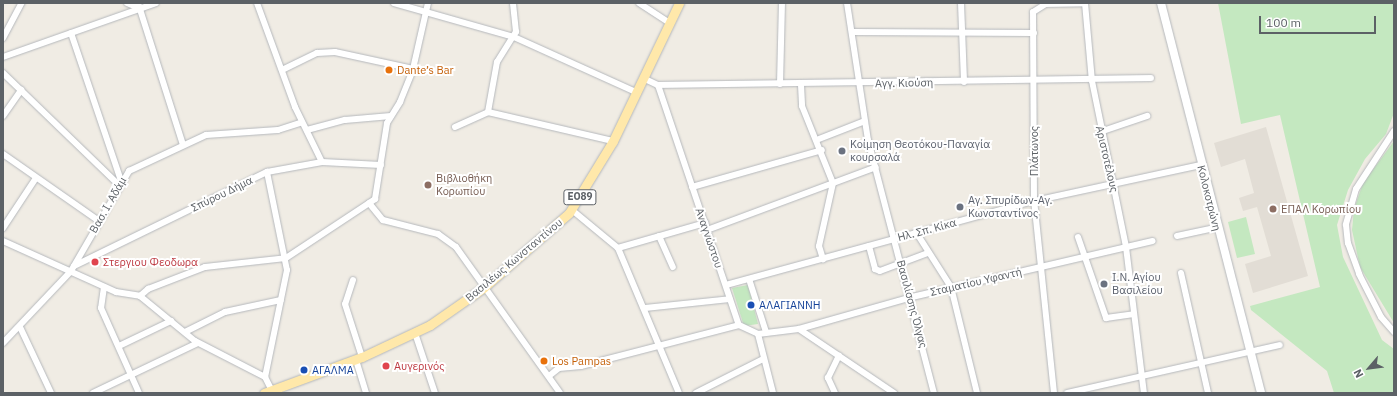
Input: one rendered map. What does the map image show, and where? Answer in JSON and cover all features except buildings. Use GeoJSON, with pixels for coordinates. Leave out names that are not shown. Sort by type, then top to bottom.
{"type":"FeatureCollection","features":[{"type":"Feature","properties":{"kind":"main road","name":"Βασιλέως Κωνσταντίνου"},"geometry":{"type":"LineString","coordinates":[[269,392],[359,359],[414,333],[482,288],[572,210],[613,142],[645,79],[679,3]]}},
{"type":"Feature","properties":{"kind":"street"},"geometry":{"type":"LineString","coordinates":[[3,38],[22,3]]}},
{"type":"Feature","properties":{"kind":"street"},"geometry":{"type":"LineString","coordinates":[[127,3],[139,6]]}},
{"type":"Feature","properties":{"kind":"street"},"geometry":{"type":"LineString","coordinates":[[3,57],[71,33],[139,6],[156,3]]}},
{"type":"Feature","properties":{"kind":"street"},"geometry":{"type":"LineString","coordinates":[[257,3],[302,122],[322,162]]}},
{"type":"Feature","properties":{"kind":"street"},"geometry":{"type":"LineString","coordinates":[[394,3],[514,37],[638,93]]}},
{"type":"Feature","properties":{"kind":"street"},"geometry":{"type":"LineString","coordinates":[[140,296],[148,289],[206,267],[286,258],[369,203],[378,193],[381,165],[391,116],[413,69],[428,3]]}},
{"type":"Feature","properties":{"kind":"street"},"geometry":{"type":"LineString","coordinates":[[488,112],[497,62],[514,37],[513,3]]}},
{"type":"Feature","properties":{"kind":"street"},"geometry":{"type":"LineString","coordinates":[[639,3],[670,23]]}},
{"type":"Feature","properties":{"kind":"street"},"geometry":{"type":"LineString","coordinates":[[780,84],[782,3]]}},
{"type":"Feature","properties":{"kind":"street","name":"Βασιλίσσης Όλγας"},"geometry":{"type":"LineString","coordinates":[[847,3],[861,84],[865,121],[876,168],[912,297],[934,393]]}},
{"type":"Feature","properties":{"kind":"street"},"geometry":{"type":"LineString","coordinates":[[961,3],[964,82]]}},
{"type":"Feature","properties":{"kind":"street","name":"Πλάτωνος"},"geometry":{"type":"LineString","coordinates":[[1054,393],[1043,267],[1034,202],[1033,12],[1038,6],[1085,3]]}},
{"type":"Feature","properties":{"kind":"street","name":"Αριστοτέλους"},"geometry":{"type":"LineString","coordinates":[[1085,3],[1092,81],[1100,132],[1114,186],[1126,247],[1144,393]]}},
{"type":"Feature","properties":{"kind":"street","name":"Κολοκοτρώνη"},"geometry":{"type":"LineString","coordinates":[[1161,3],[1248,354],[1261,393]]}},
{"type":"Feature","properties":{"kind":"street"},"geometry":{"type":"LineString","coordinates":[[139,6],[183,145]]}},
{"type":"Feature","properties":{"kind":"street"},"geometry":{"type":"LineString","coordinates":[[853,32],[1034,33]]}},
{"type":"Feature","properties":{"kind":"street"},"geometry":{"type":"LineString","coordinates":[[71,33],[120,183]]}},
{"type":"Feature","properties":{"kind":"street"},"geometry":{"type":"LineString","coordinates":[[282,70],[316,53],[335,52],[413,69]]}},
{"type":"Feature","properties":{"kind":"street"},"geometry":{"type":"LineString","coordinates":[[3,73],[120,183]]}},
{"type":"Feature","properties":{"kind":"street","name":"Αγγ. Κιούση"},"geometry":{"type":"LineString","coordinates":[[658,85],[1034,82],[1151,78]]}},
{"type":"Feature","properties":{"kind":"street"},"geometry":{"type":"LineString","coordinates":[[645,79],[658,85]]}},
{"type":"Feature","properties":{"kind":"street","name":"Αναγνώστου"},"geometry":{"type":"LineString","coordinates":[[658,85],[739,325]]}},
{"type":"Feature","properties":{"kind":"street"},"geometry":{"type":"LineString","coordinates":[[801,85],[802,106],[819,139],[834,183],[819,246],[823,259]]}},
{"type":"Feature","properties":{"kind":"street"},"geometry":{"type":"LineString","coordinates":[[3,116],[21,90]]}},
{"type":"Feature","properties":{"kind":"street"},"geometry":{"type":"LineString","coordinates":[[455,127],[488,112],[613,142]]}},
{"type":"Feature","properties":{"kind":"street"},"geometry":{"type":"LineString","coordinates":[[307,130],[345,120],[391,116]]}},
{"type":"Feature","properties":{"kind":"street"},"geometry":{"type":"LineString","coordinates":[[1100,132],[1147,116]]}},
{"type":"Feature","properties":{"kind":"street"},"geometry":{"type":"LineString","coordinates":[[819,139],[865,121]]}},
{"type":"Feature","properties":{"kind":"street","name":"Βασ. Ι. Αδάμ"},"geometry":{"type":"LineString","coordinates":[[3,344],[72,268],[120,183],[132,169],[183,145],[211,134],[278,130],[302,122]]}},
{"type":"Feature","properties":{"kind":"street"},"geometry":{"type":"LineString","coordinates":[[1394,130],[1356,189],[1346,225],[1348,243],[1359,274],[1381,317],[1394,332]]}},
{"type":"Feature","properties":{"kind":"street"},"geometry":{"type":"LineString","coordinates":[[692,187],[822,150]]}},
{"type":"Feature","properties":{"kind":"street"},"geometry":{"type":"LineString","coordinates":[[3,154],[99,221]]}},
{"type":"Feature","properties":{"kind":"street","name":"Σπύρου Δήμα"},"geometry":{"type":"LineString","coordinates":[[72,268],[267,172],[322,162],[381,165]]}},
{"type":"Feature","properties":{"kind":"street","name":"Ηλ. Σπ. Κίκα"},"geometry":{"type":"LineString","coordinates":[[726,285],[916,232],[1034,202],[1114,186],[1201,164]]}},
{"type":"Feature","properties":{"kind":"street"},"geometry":{"type":"LineString","coordinates":[[707,230],[876,168]]}},
{"type":"Feature","properties":{"kind":"street"},"geometry":{"type":"LineString","coordinates":[[267,172],[286,258],[281,300],[265,377],[269,392]]}},
{"type":"Feature","properties":{"kind":"street"},"geometry":{"type":"LineString","coordinates":[[3,228],[36,178]]}},
{"type":"Feature","properties":{"kind":"street"},"geometry":{"type":"LineString","coordinates":[[369,203],[383,220],[438,234],[456,247],[482,288],[549,376],[560,393]]}},
{"type":"Feature","properties":{"kind":"street"},"geometry":{"type":"LineString","coordinates":[[572,210],[618,248],[645,308],[679,393]]}},
{"type":"Feature","properties":{"kind":"street"},"geometry":{"type":"LineString","coordinates":[[618,248],[705,223]]}},
{"type":"Feature","properties":{"kind":"street"},"geometry":{"type":"LineString","coordinates":[[1177,236],[1216,228]]}},
{"type":"Feature","properties":{"kind":"street"},"geometry":{"type":"LineString","coordinates":[[916,232],[951,287],[977,393]]}},
{"type":"Feature","properties":{"kind":"street"},"geometry":{"type":"LineString","coordinates":[[659,236],[673,267]]}},
{"type":"Feature","properties":{"kind":"street"},"geometry":{"type":"LineString","coordinates":[[1078,237],[1106,318],[1134,314]]}},
{"type":"Feature","properties":{"kind":"street"},"geometry":{"type":"LineString","coordinates":[[3,241],[72,268],[104,287],[140,296],[198,343],[265,377]]}},
{"type":"Feature","properties":{"kind":"street","name":"Σταματίου Υφαντή"},"geometry":{"type":"LineString","coordinates":[[758,334],[799,329],[951,287],[1085,258],[1153,241]]}},
{"type":"Feature","properties":{"kind":"street"},"geometry":{"type":"LineString","coordinates":[[869,246],[876,270],[928,253]]}},
{"type":"Feature","properties":{"kind":"street"},"geometry":{"type":"LineString","coordinates":[[1181,273],[1208,393]]}},
{"type":"Feature","properties":{"kind":"street"},"geometry":{"type":"LineString","coordinates":[[748,279],[766,332]]}},
{"type":"Feature","properties":{"kind":"street"},"geometry":{"type":"LineString","coordinates":[[353,280],[345,304],[366,393]]}},
{"type":"Feature","properties":{"kind":"street"},"geometry":{"type":"LineString","coordinates":[[104,287],[101,308],[139,393]]}},
{"type":"Feature","properties":{"kind":"street"},"geometry":{"type":"LineString","coordinates":[[645,308],[730,299]]}},
{"type":"Feature","properties":{"kind":"street"},"geometry":{"type":"LineString","coordinates":[[185,332],[225,312],[281,300]]}},
{"type":"Feature","properties":{"kind":"street"},"geometry":{"type":"LineString","coordinates":[[119,346],[171,321]]}},
{"type":"Feature","properties":{"kind":"street"},"geometry":{"type":"LineString","coordinates":[[549,376],[559,368],[581,366],[739,325],[758,334],[763,359],[773,393]]}},
{"type":"Feature","properties":{"kind":"street"},"geometry":{"type":"LineString","coordinates":[[20,327],[51,393]]}},
{"type":"Feature","properties":{"kind":"street"},"geometry":{"type":"LineString","coordinates":[[799,329],[894,393]]}},
{"type":"Feature","properties":{"kind":"street"},"geometry":{"type":"LineString","coordinates":[[414,333],[435,393]]}},
{"type":"Feature","properties":{"kind":"street"},"geometry":{"type":"LineString","coordinates":[[93,393],[198,343]]}},
{"type":"Feature","properties":{"kind":"street"},"geometry":{"type":"LineString","coordinates":[[1067,393],[1202,365],[1280,345]]}},
{"type":"Feature","properties":{"kind":"street"},"geometry":{"type":"LineString","coordinates":[[835,393],[828,378],[839,356]]}},
{"type":"Feature","properties":{"kind":"street"},"geometry":{"type":"LineString","coordinates":[[696,393],[763,359]]}},
{"type":"Feature","properties":{"kind":"shaded area","name":"ΕΠΑΛ Κορωπίου"},"geometry":{"type":"Polygon","coordinates":[[[1266,127],[1308,276],[1253,293],[1245,264],[1271,256],[1257,207],[1243,211],[1239,198],[1254,193],[1245,159],[1221,167],[1214,143],[1266,127]]]}},
{"type":"Feature","properties":{"kind":"green space"},"geometry":{"type":"Polygon","coordinates":[[[1218,3],[1394,3],[1394,113],[1386,134],[1365,159],[1348,190],[1337,225],[1343,257],[1382,340],[1394,349],[1394,393],[1334,393],[1327,371],[1251,310],[1250,306],[1320,287],[1280,115],[1241,124],[1218,3]]]}},
{"type":"Feature","properties":{"kind":"green space"},"geometry":{"type":"Polygon","coordinates":[[[1394,141],[1394,323],[1360,267],[1352,230],[1354,209],[1363,183],[1394,141]]]}},
{"type":"Feature","properties":{"kind":"green space"},"geometry":{"type":"Polygon","coordinates":[[[1246,217],[1255,254],[1237,258],[1228,222],[1246,217]]]}},
{"type":"Feature","properties":{"kind":"green space"},"geometry":{"type":"Polygon","coordinates":[[[748,285],[758,324],[744,326],[732,288],[748,285]]]}},
{"type":"Feature","properties":{"kind":"place","name":"Dante’s Bar"},"geometry":{"type":"Point","coordinates":[389,70]}},
{"type":"Feature","properties":{"kind":"place","name":"Κοίμηση Θεοτόκου-Παναγία κουρσαλά"},"geometry":{"type":"Point","coordinates":[842,151]}},
{"type":"Feature","properties":{"kind":"place","name":"Βιβλιοθήκη Κορωπίου"},"geometry":{"type":"Point","coordinates":[428,185]}},
{"type":"Feature","properties":{"kind":"place","name":"Αγ. Σπυρίδων-Αγ. Κωνσταντίνος"},"geometry":{"type":"Point","coordinates":[960,207]}},
{"type":"Feature","properties":{"kind":"place","name":"ΕΠΑΛ Κορωπίου"},"geometry":{"type":"Point","coordinates":[1273,209]}},
{"type":"Feature","properties":{"kind":"place","name":"Στεργιου Φεοδωρα"},"geometry":{"type":"Point","coordinates":[95,262]}},
{"type":"Feature","properties":{"kind":"place","name":"Ι.Ν. Αγίου Βασιλείου"},"geometry":{"type":"Point","coordinates":[1104,284]}},
{"type":"Feature","properties":{"kind":"place","name":"ΑΛΑΓΙΑΝΝΗ"},"geometry":{"type":"Point","coordinates":[751,305]}},
{"type":"Feature","properties":{"kind":"place","name":"Los Pampas"},"geometry":{"type":"Point","coordinates":[544,361]}},
{"type":"Feature","properties":{"kind":"place","name":"Αυγερινός"},"geometry":{"type":"Point","coordinates":[386,366]}},
{"type":"Feature","properties":{"kind":"place","name":"ΑΓΑΛΜΑ"},"geometry":{"type":"Point","coordinates":[304,370]}}]}
